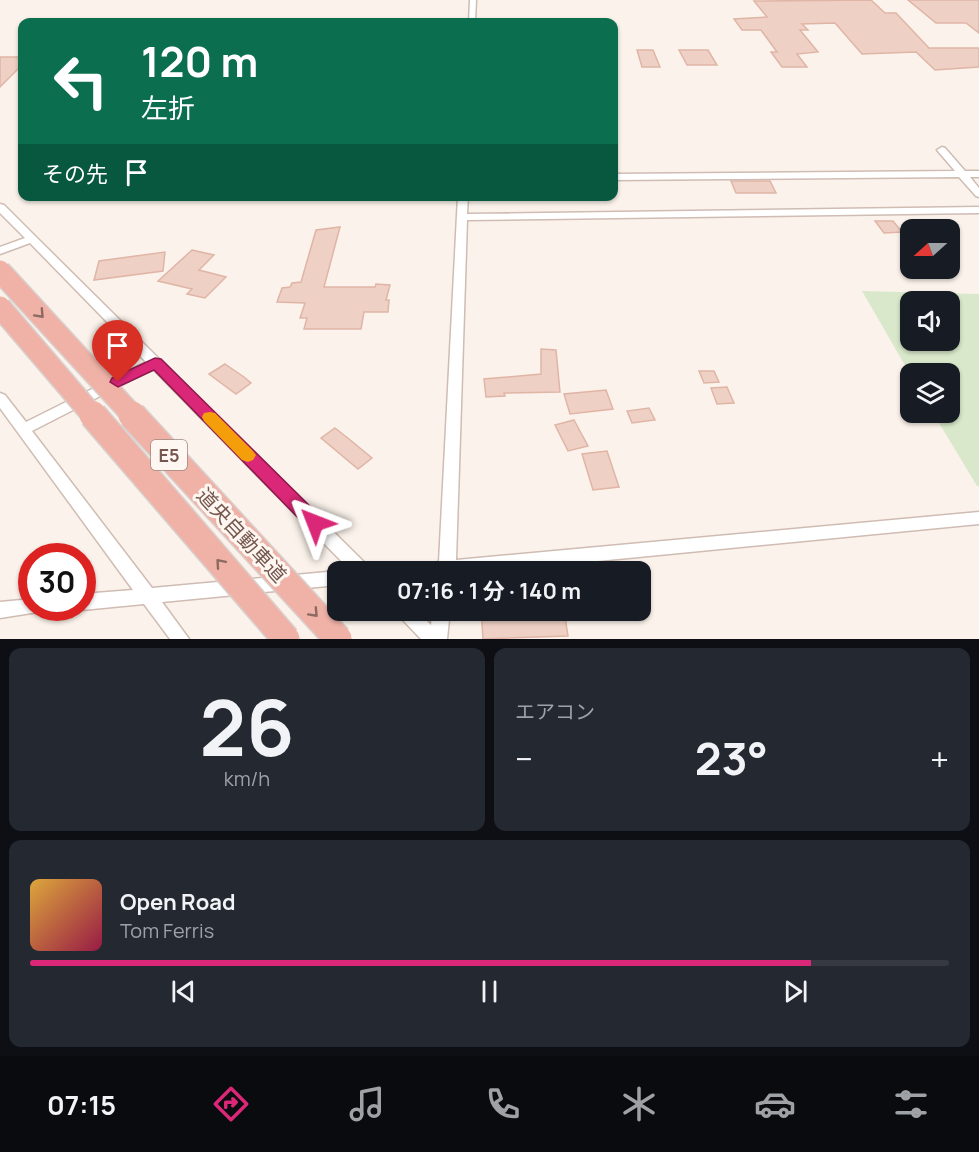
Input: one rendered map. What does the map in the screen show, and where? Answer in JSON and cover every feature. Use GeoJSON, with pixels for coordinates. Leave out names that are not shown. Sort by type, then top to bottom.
{"type":"FeatureCollection","features":[{"type":"Feature","properties":{"kind":"highway","name":"道央自動車道"},"geometry":{"type":"LineString","coordinates":[[0,271],[338,639]]}},
{"type":"Feature","properties":{"kind":"highway","name":"道央自動車道"},"geometry":{"type":"LineString","coordinates":[[0,307],[286,639]]}},
{"type":"Feature","properties":{"kind":"street"},"geometry":{"type":"LineString","coordinates":[[472,18],[473,0]]}},
{"type":"Feature","properties":{"kind":"street"},"geometry":{"type":"LineString","coordinates":[[942,150],[979,194]]}},
{"type":"Feature","properties":{"kind":"street"},"geometry":{"type":"LineString","coordinates":[[618,177],[979,174]]}},
{"type":"Feature","properties":{"kind":"street"},"geometry":{"type":"LineString","coordinates":[[447,561],[463,201]]}},
{"type":"Feature","properties":{"kind":"street"},"geometry":{"type":"LineString","coordinates":[[0,207],[352,561]]}},
{"type":"Feature","properties":{"kind":"street"},"geometry":{"type":"LineString","coordinates":[[462,217],[979,210]]}},
{"type":"Feature","properties":{"kind":"street"},"geometry":{"type":"LineString","coordinates":[[0,251],[32,239]]}},
{"type":"Feature","properties":{"kind":"street"},"geometry":{"type":"LineString","coordinates":[[24,429],[155,363]]}},
{"type":"Feature","properties":{"kind":"street"},"geometry":{"type":"LineString","coordinates":[[0,398],[180,639]]}},
{"type":"Feature","properties":{"kind":"street"},"geometry":{"type":"LineString","coordinates":[[530,561],[979,518]]}},
{"type":"Feature","properties":{"kind":"street"},"geometry":{"type":"LineString","coordinates":[[96,601],[327,579]]}},
{"type":"Feature","properties":{"kind":"street"},"geometry":{"type":"LineString","coordinates":[[0,610],[18,608]]}},
{"type":"Feature","properties":{"kind":"street"},"geometry":{"type":"LineString","coordinates":[[415,621],[433,639]]}},
{"type":"Feature","properties":{"kind":"street"},"geometry":{"type":"LineString","coordinates":[[438,639],[440,621]]}},
{"type":"Feature","properties":{"kind":"green space"},"geometry":{"type":"Polygon","coordinates":[[[862,291],[900,292],[900,351],[960,351],[960,294],[979,294],[979,486],[939,423],[960,423],[960,363],[904,363],[862,291]]]}},
{"type":"Feature","properties":{"kind":"building"},"geometry":{"type":"Polygon","coordinates":[[[871,0],[885,13],[896,13],[929,48],[979,48],[979,67],[935,70],[916,52],[862,54],[835,23],[802,24],[808,30],[800,30],[818,52],[797,54],[807,67],[782,67],[771,52],[777,52],[761,30],[742,30],[734,19],[767,17],[754,1],[871,0]]]}},
{"type":"Feature","properties":{"kind":"building"},"geometry":{"type":"Polygon","coordinates":[[[908,0],[979,0],[979,33],[966,23],[936,23],[908,0]]]}},
{"type":"Feature","properties":{"kind":"building"},"geometry":{"type":"Polygon","coordinates":[[[637,50],[653,50],[660,67],[642,67],[637,50]]]}},
{"type":"Feature","properties":{"kind":"building"},"geometry":{"type":"Polygon","coordinates":[[[679,50],[708,50],[717,65],[687,65],[679,50]]]}},
{"type":"Feature","properties":{"kind":"building"},"geometry":{"type":"Polygon","coordinates":[[[0,57],[18,57],[18,69],[0,87],[0,57]]]}},
{"type":"Feature","properties":{"kind":"building"},"geometry":{"type":"Polygon","coordinates":[[[731,181],[770,181],[776,193],[736,193],[731,181]]]}},
{"type":"Feature","properties":{"kind":"building"},"geometry":{"type":"Polygon","coordinates":[[[875,221],[893,221],[900,230],[900,232],[884,233],[875,221]]]}},
{"type":"Feature","properties":{"kind":"building"},"geometry":{"type":"Polygon","coordinates":[[[340,227],[324,287],[390,285],[386,300],[389,300],[388,312],[364,312],[361,329],[304,329],[307,318],[300,318],[305,303],[277,302],[282,288],[301,282],[316,230],[340,227]]]}},
{"type":"Feature","properties":{"kind":"building"},"geometry":{"type":"Polygon","coordinates":[[[192,250],[214,255],[199,270],[226,277],[205,298],[187,294],[192,289],[158,281],[192,250]]]}},
{"type":"Feature","properties":{"kind":"building"},"geometry":{"type":"Polygon","coordinates":[[[165,252],[163,271],[94,280],[99,261],[165,252]]]}},
{"type":"Feature","properties":{"kind":"building"},"geometry":{"type":"Polygon","coordinates":[[[541,349],[556,350],[560,392],[504,393],[505,396],[486,397],[484,379],[541,374],[541,349]]]}},
{"type":"Feature","properties":{"kind":"building"},"geometry":{"type":"Polygon","coordinates":[[[225,364],[251,383],[236,394],[209,374],[225,364]]]}},
{"type":"Feature","properties":{"kind":"building"},"geometry":{"type":"Polygon","coordinates":[[[699,371],[714,371],[719,382],[704,383],[699,371]]]}},
{"type":"Feature","properties":{"kind":"building"},"geometry":{"type":"Polygon","coordinates":[[[727,387],[734,403],[717,404],[711,388],[727,387]]]}},
{"type":"Feature","properties":{"kind":"building"},"geometry":{"type":"Polygon","coordinates":[[[606,390],[613,409],[570,414],[564,394],[606,390]]]}},
{"type":"Feature","properties":{"kind":"building"},"geometry":{"type":"Polygon","coordinates":[[[649,408],[655,420],[632,423],[627,411],[649,408]]]}},
{"type":"Feature","properties":{"kind":"building"},"geometry":{"type":"Polygon","coordinates":[[[574,420],[588,446],[568,451],[555,425],[574,420]]]}},
{"type":"Feature","properties":{"kind":"building"},"geometry":{"type":"Polygon","coordinates":[[[335,428],[372,458],[358,469],[321,438],[335,428]]]}},
{"type":"Feature","properties":{"kind":"building"},"geometry":{"type":"Polygon","coordinates":[[[607,451],[619,487],[593,490],[582,454],[607,451]]]}},
{"type":"Feature","properties":{"kind":"building"},"geometry":{"type":"Polygon","coordinates":[[[482,621],[566,621],[568,636],[483,639],[482,621]]]}},
{"type":"Feature","properties":{"kind":"slow traffic"},"geometry":{"type":"LineString","coordinates":[[210,417],[248,455]]}},
{"type":"Feature","properties":{"kind":"route"},"geometry":{"type":"LineString","coordinates":[[118,382],[155,363],[315,523]]}}]}
